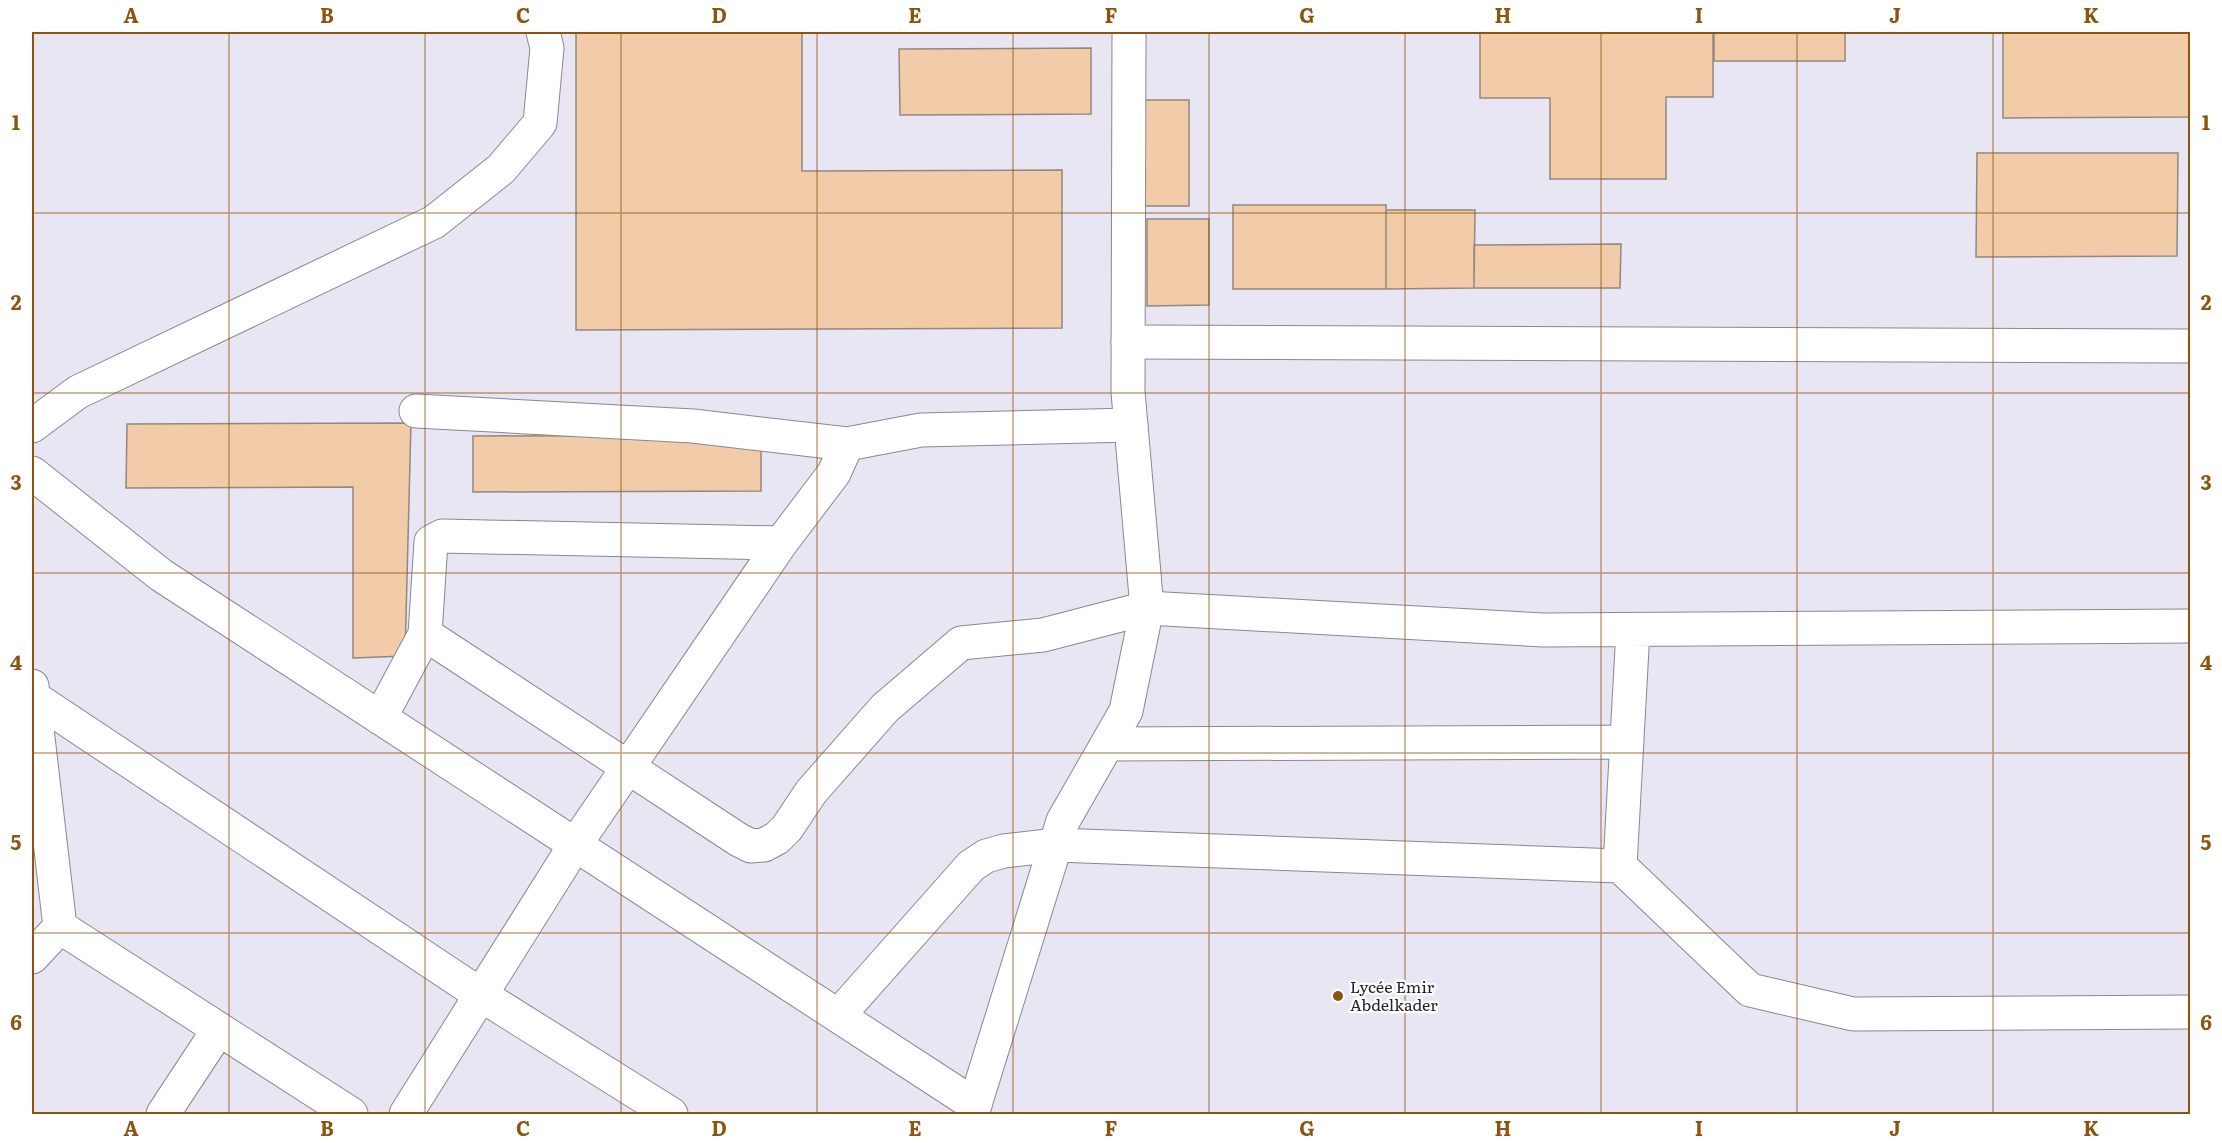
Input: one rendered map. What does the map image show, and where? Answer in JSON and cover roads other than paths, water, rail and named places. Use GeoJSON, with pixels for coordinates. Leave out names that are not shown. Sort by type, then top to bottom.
{"type":"FeatureCollection","features":[{"type":"Feature","properties":{"kind":"street"},"geometry":{"type":"LineString","coordinates":[[32,426],[78,392],[434,222],[501,169],[540,123],[547,48],[543,32]]}},
{"type":"Feature","properties":{"kind":"street"},"geometry":{"type":"LineString","coordinates":[[32,473],[161,575],[838,1016],[974,1110],[1063,821],[1126,711],[1147,608],[1128,392],[1129,32]]}},
{"type":"Feature","properties":{"kind":"street"},"geometry":{"type":"LineString","coordinates":[[1128,342],[2190,346]]}},
{"type":"Feature","properties":{"kind":"street"},"geometry":{"type":"LineString","coordinates":[[32,401],[78,392]]}},
{"type":"Feature","properties":{"kind":"street"},"geometry":{"type":"LineString","coordinates":[[416,411],[693,426],[847,444],[921,430],[1131,425]]}},
{"type":"Feature","properties":{"kind":"street"},"geometry":{"type":"LineString","coordinates":[[406,1114],[575,845],[781,543],[834,473],[847,444]]}},
{"type":"Feature","properties":{"kind":"street"},"geometry":{"type":"LineString","coordinates":[[380,718],[425,634],[431,542],[442,536],[781,543]]}},
{"type":"Feature","properties":{"kind":"street"},"geometry":{"type":"LineString","coordinates":[[425,634],[751,846],[764,845],[777,838],[787,828],[811,792],[885,708],[961,643],[1043,635],[1147,608],[1543,630],[2190,626]]}},
{"type":"Feature","properties":{"kind":"street"},"geometry":{"type":"LineString","coordinates":[[1620,866],[1633,630]]}},
{"type":"Feature","properties":{"kind":"street"},"geometry":{"type":"LineString","coordinates":[[32,694],[60,927],[32,957]]}},
{"type":"Feature","properties":{"kind":"street"},"geometry":{"type":"LineString","coordinates":[[32,694],[481,995],[671,1114]]}},
{"type":"Feature","properties":{"kind":"street"},"geometry":{"type":"LineString","coordinates":[[1108,744],[1627,742]]}},
{"type":"Feature","properties":{"kind":"street"},"geometry":{"type":"LineString","coordinates":[[838,1016],[971,866],[986,856],[1004,851],[1056,845],[1620,866],[1750,990],[1853,1014],[2190,1012]]}},
{"type":"Feature","properties":{"kind":"street"},"geometry":{"type":"LineString","coordinates":[[60,927],[351,1114]]}},
{"type":"Feature","properties":{"kind":"street"},"geometry":{"type":"LineString","coordinates":[[163,1114],[219,1029]]}},
{"type":"Feature","properties":{"kind":"place","name":"Lycée Emir Abdelkader"},"geometry":{"type":"Point","coordinates":[1338,996]}}]}
